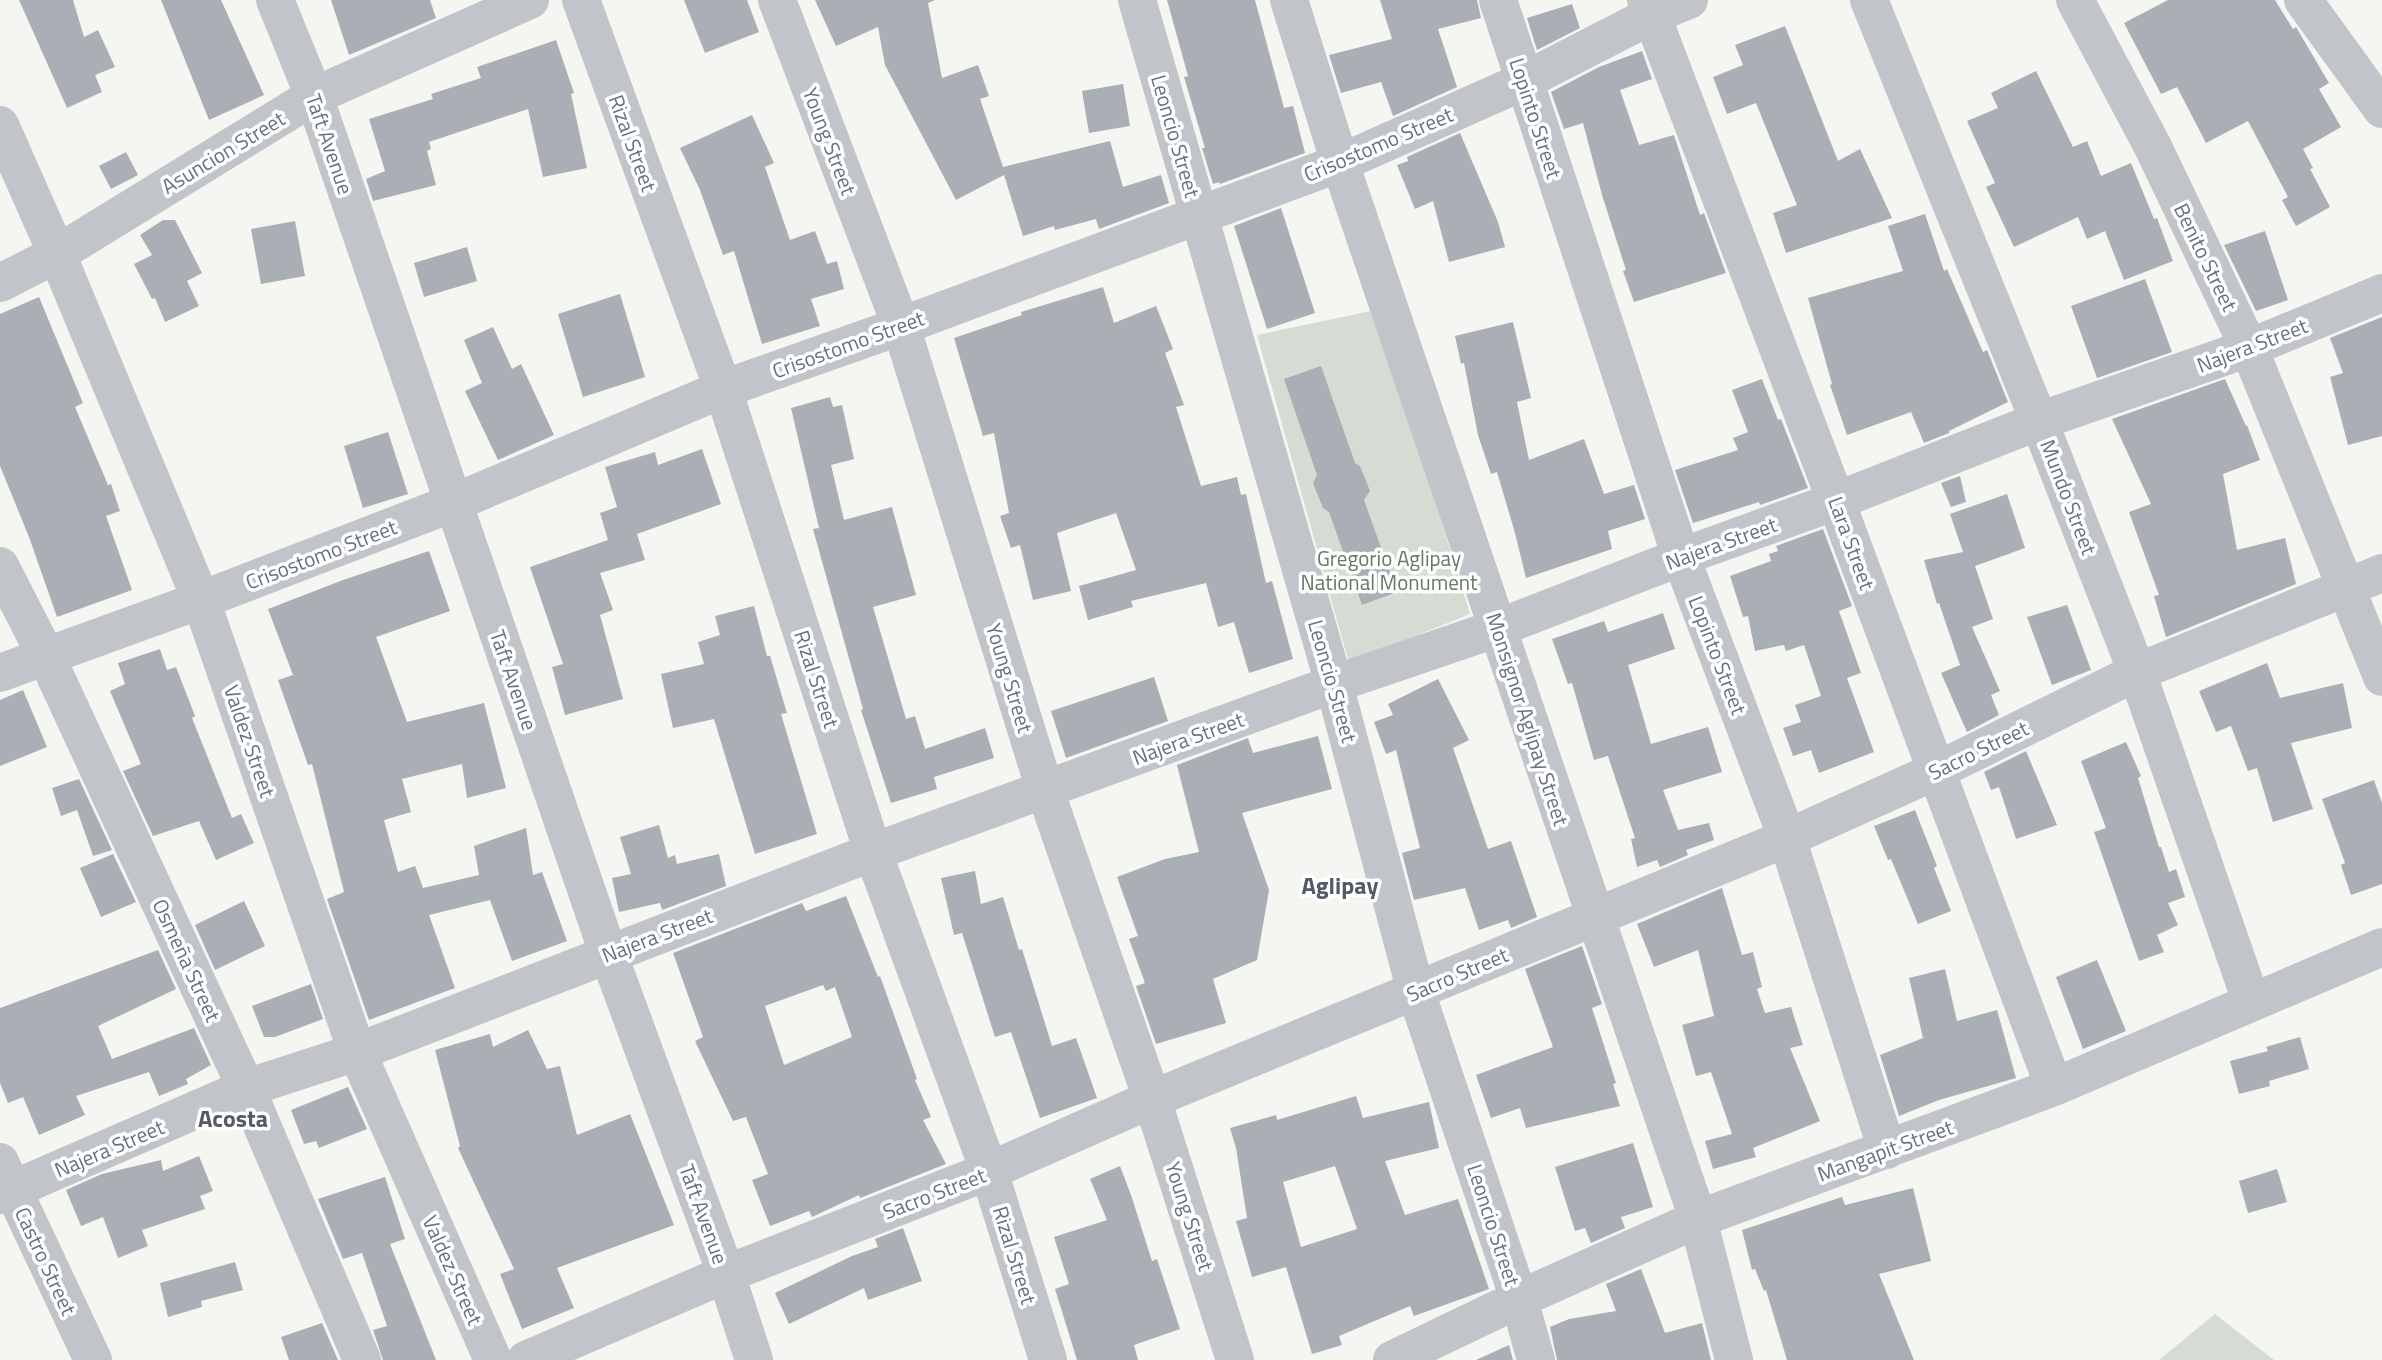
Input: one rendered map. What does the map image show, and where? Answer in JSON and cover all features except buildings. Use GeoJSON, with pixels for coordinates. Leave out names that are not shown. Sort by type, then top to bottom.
{"type":"FeatureCollection","features":[{"type":"Feature","properties":{"kind":"street","name":"Taft Avenue"},"geometry":{"type":"LineString","coordinates":[[275,0],[314,96],[608,953],[726,1274],[754,1360]]}},
{"type":"Feature","properties":{"kind":"street","name":"Asuncion Street"},"geometry":{"type":"LineString","coordinates":[[0,283],[57,254],[314,96],[530,0]]}},
{"type":"Feature","properties":{"kind":"street","name":"Rizal Street"},"geometry":{"type":"LineString","coordinates":[[582,0],[723,389],[873,852],[989,1171],[1048,1360]]}},
{"type":"Feature","properties":{"kind":"street","name":"Young Street"},"geometry":{"type":"LineString","coordinates":[[776,0],[901,326],[1045,790],[1153,1099],[1235,1360]]}},
{"type":"Feature","properties":{"kind":"street","name":"Leoncio Street"},"geometry":{"type":"LineString","coordinates":[[1137,0],[1335,684],[1416,992],[1536,1360]]}},
{"type":"Feature","properties":{"kind":"street","name":"Monsignor Aglipay Street"},"geometry":{"type":"LineString","coordinates":[[1289,0],[1340,163],[1698,1219],[1734,1360]]}},
{"type":"Feature","properties":{"kind":"street","name":"Lopinto Street"},"geometry":{"type":"LineString","coordinates":[[1498,0],[1681,557],[1787,838],[1887,1150]]}},
{"type":"Feature","properties":{"kind":"street","name":"Crisostomo Street"},"geometry":{"type":"LineString","coordinates":[[0,673],[201,600],[453,503],[723,389],[1340,163],[1524,81],[1649,8],[1689,0]]}},
{"type":"Feature","properties":{"kind":"street","name":"Mundo Street"},"geometry":{"type":"LineString","coordinates":[[1869,0],[2137,672],[2251,1001]]}},
{"type":"Feature","properties":{"kind":"street","name":"Benito Street"},"geometry":{"type":"LineString","coordinates":[[2075,0],[2153,147],[2249,348],[2382,677]]}},
{"type":"Feature","properties":{"kind":"street"},"geometry":{"type":"LineString","coordinates":[[2303,0],[2382,109]]}},
{"type":"Feature","properties":{"kind":"street","name":"Lara Street"},"geometry":{"type":"LineString","coordinates":[[1649,8],[2054,1087]]}},
{"type":"Feature","properties":{"kind":"street","name":"Valdez Street"},"geometry":{"type":"LineString","coordinates":[[0,125],[57,254],[201,600],[357,1052],[493,1360]]}},
{"type":"Feature","properties":{"kind":"street","name":"Najera Street"},"geometry":{"type":"LineString","coordinates":[[4,1182],[246,1088],[357,1052],[873,852],[1335,684],[1498,628],[1836,501],[2039,421],[2249,348],[2382,293]]}},
{"type":"Feature","properties":{"kind":"street","name":"Osmeña Street"},"geometry":{"type":"LineString","coordinates":[[0,566],[46,656],[246,1088],[362,1360]]}},
{"type":"Feature","properties":{"kind":"street","name":"Sacro Street"},"geometry":{"type":"LineString","coordinates":[[526,1360],[726,1274],[989,1171],[1153,1099],[1787,838],[1936,771],[2137,672],[2382,573]]}},
{"type":"Feature","properties":{"kind":"street","name":"Mangapit Street"},"geometry":{"type":"LineString","coordinates":[[1392,1360],[1518,1299],[1698,1219],[2054,1087],[2382,947]]}},
{"type":"Feature","properties":{"kind":"street","name":"Castro Street"},"geometry":{"type":"LineString","coordinates":[[4,1182],[93,1360]]}},
{"type":"Feature","properties":{"kind":"green space","name":"Gregorio Aglipay National Monument"},"geometry":{"type":"Polygon","coordinates":[[[1376,310],[1470,614],[1349,663],[1257,335],[1376,310]]]}},
{"type":"Feature","properties":{"kind":"green space"},"geometry":{"type":"Polygon","coordinates":[[[2215,1314],[2274,1360],[2159,1360],[2215,1314]]]}},
{"type":"Feature","properties":{"kind":"district","name":"Aglipay"},"geometry":{"type":"Point","coordinates":[1340,885]}},
{"type":"Feature","properties":{"kind":"district","name":"Acosta"},"geometry":{"type":"Point","coordinates":[233,1118]}}]}
